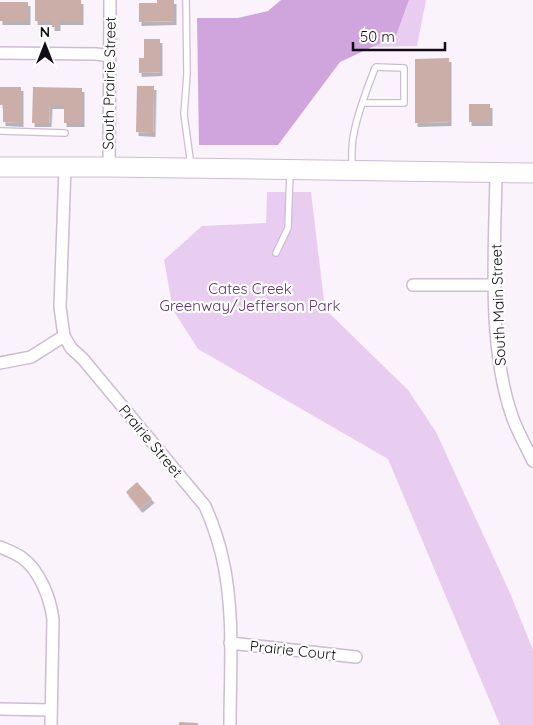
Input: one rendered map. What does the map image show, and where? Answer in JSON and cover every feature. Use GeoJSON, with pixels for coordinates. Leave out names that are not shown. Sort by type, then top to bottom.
{"type":"FeatureCollection","features":[{"type":"Feature","properties":{"kind":"highway"},"geometry":{"type":"LineString","coordinates":[[0,167],[533,173]]}},
{"type":"Feature","properties":{"kind":"street","name":"South Prairie Street"},"geometry":{"type":"LineString","coordinates":[[108,167],[110,0]]}},
{"type":"Feature","properties":{"kind":"street"},"geometry":{"type":"LineString","coordinates":[[0,53],[96,54],[110,56]]}},
{"type":"Feature","properties":{"kind":"street"},"geometry":{"type":"LineString","coordinates":[[0,363],[31,357],[64,336],[60,297],[65,167]]}},
{"type":"Feature","properties":{"kind":"street","name":"South Main Street"},"geometry":{"type":"LineString","coordinates":[[496,173],[495,285],[498,356],[511,414],[527,437],[533,461]]}},
{"type":"Feature","properties":{"kind":"street"},"geometry":{"type":"LineString","coordinates":[[413,285],[495,285]]}},
{"type":"Feature","properties":{"kind":"street","name":"Prairie Street"},"geometry":{"type":"LineString","coordinates":[[64,336],[71,348],[83,359],[205,506],[223,557],[230,617],[230,725]]}},
{"type":"Feature","properties":{"kind":"street"},"geometry":{"type":"LineString","coordinates":[[0,547],[22,558],[31,568],[46,594],[53,620],[50,725]]}},
{"type":"Feature","properties":{"kind":"street","name":"Prairie Court"},"geometry":{"type":"LineString","coordinates":[[230,643],[356,657]]}},
{"type":"Feature","properties":{"kind":"street"},"geometry":{"type":"LineString","coordinates":[[0,709],[51,710]]}},
{"type":"Feature","properties":{"kind":"lane"},"geometry":{"type":"LineString","coordinates":[[186,0],[187,74],[184,114],[191,168]]}},
{"type":"Feature","properties":{"kind":"lane"},"geometry":{"type":"LineString","coordinates":[[352,170],[353,135],[363,103],[375,67],[405,69],[404,102],[363,103]]}},
{"type":"Feature","properties":{"kind":"lane"},"geometry":{"type":"LineString","coordinates":[[0,131],[65,133]]}},
{"type":"Feature","properties":{"kind":"lane"},"geometry":{"type":"LineString","coordinates":[[276,253],[288,228],[290,170]]}},
{"type":"Feature","properties":{"kind":"green space"},"geometry":{"type":"Polygon","coordinates":[[[409,0],[426,0],[417,46],[372,47],[396,36],[409,0]]]}},
{"type":"Feature","properties":{"kind":"green space","name":"Cates Creek Greenway/Jefferson Park"},"geometry":{"type":"Polygon","coordinates":[[[267,192],[311,192],[325,309],[408,390],[436,432],[510,593],[533,650],[533,725],[500,725],[388,459],[198,349],[173,310],[164,260],[202,226],[266,223],[267,192]]]}},
{"type":"Feature","properties":{"kind":"shaded area"},"geometry":{"type":"Polygon","coordinates":[[[281,0],[409,0],[396,36],[340,62],[278,145],[199,145],[197,18],[238,18],[268,11],[281,0]]]}},
{"type":"Feature","properties":{"kind":"building"},"geometry":{"type":"Polygon","coordinates":[[[35,0],[81,0],[81,21],[58,21],[58,27],[52,27],[52,21],[35,21],[35,0]]]}},
{"type":"Feature","properties":{"kind":"building"},"geometry":{"type":"Polygon","coordinates":[[[157,0],[174,0],[174,21],[139,22],[139,3],[157,3],[157,0]]]}},
{"type":"Feature","properties":{"kind":"building"},"geometry":{"type":"Polygon","coordinates":[[[0,2],[28,2],[28,21],[0,21],[0,2]]]}},
{"type":"Feature","properties":{"kind":"building"},"geometry":{"type":"Polygon","coordinates":[[[144,39],[160,39],[160,72],[139,73],[139,58],[144,58],[144,39]]]}},
{"type":"Feature","properties":{"kind":"building"},"geometry":{"type":"Polygon","coordinates":[[[449,58],[449,122],[415,123],[415,59],[449,58]]]}},
{"type":"Feature","properties":{"kind":"building"},"geometry":{"type":"Polygon","coordinates":[[[137,86],[154,86],[153,133],[136,132],[137,86]]]}},
{"type":"Feature","properties":{"kind":"building"},"geometry":{"type":"Polygon","coordinates":[[[0,87],[21,87],[21,123],[3,122],[3,105],[0,105],[0,87]]]}},
{"type":"Feature","properties":{"kind":"building"},"geometry":{"type":"Polygon","coordinates":[[[33,87],[82,88],[82,123],[64,123],[64,105],[50,105],[49,123],[32,123],[33,87]]]}},
{"type":"Feature","properties":{"kind":"building"},"geometry":{"type":"Polygon","coordinates":[[[469,104],[490,104],[490,122],[469,122],[469,104]]]}},
{"type":"Feature","properties":{"kind":"building"},"geometry":{"type":"Polygon","coordinates":[[[137,482],[152,499],[140,509],[126,492],[137,482]]]}},
{"type":"Feature","properties":{"kind":"building"},"geometry":{"type":"Polygon","coordinates":[[[179,722],[198,723],[198,725],[179,725],[179,722]]]}}]}
